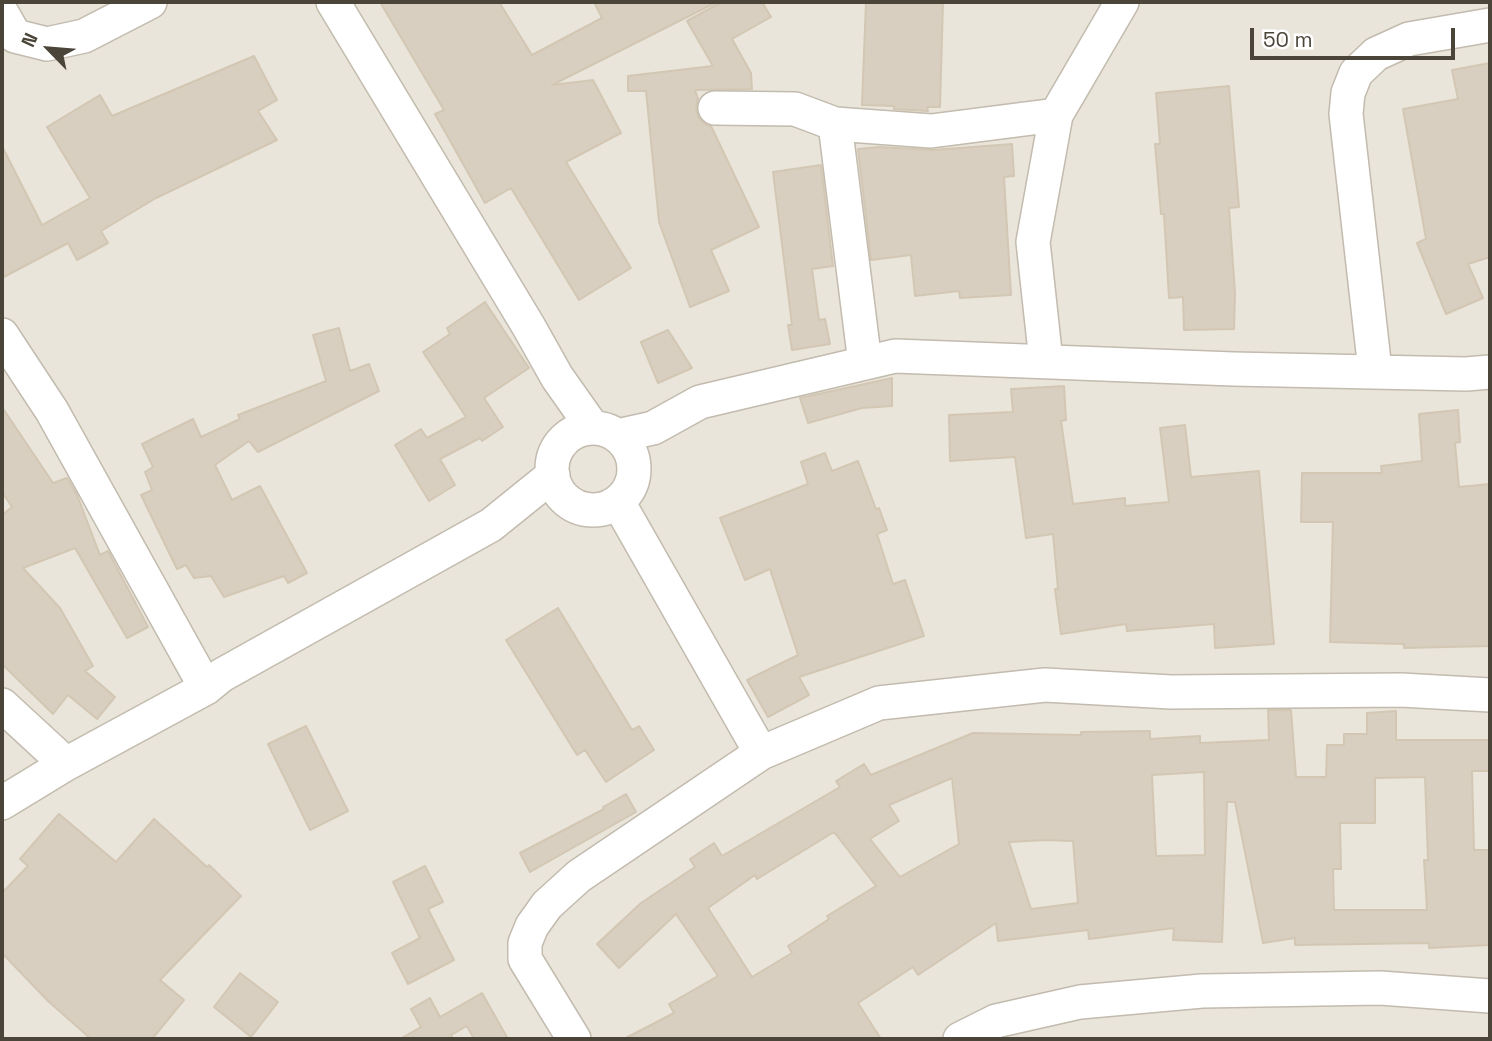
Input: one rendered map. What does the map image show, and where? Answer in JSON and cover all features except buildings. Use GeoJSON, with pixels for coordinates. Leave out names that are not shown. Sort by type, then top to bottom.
{"type":"FeatureCollection","features":[{"type":"Feature","properties":{"kind":"street"},"geometry":{"type":"LineString","coordinates":[[2,13],[15,36],[47,44],[84,36],[150,2]]}},
{"type":"Feature","properties":{"kind":"street"},"geometry":{"type":"LineString","coordinates":[[333,2],[557,377],[614,442],[634,476],[628,491],[618,502],[605,508],[591,510],[578,507],[491,524]]}},
{"type":"Feature","properties":{"kind":"street"},"geometry":{"type":"LineString","coordinates":[[1046,361],[1033,242],[1056,115],[1122,2]]}},
{"type":"Feature","properties":{"kind":"street"},"geometry":{"type":"LineString","coordinates":[[1375,370],[1346,114],[1348,93],[1356,73],[1376,54],[1409,39],[1490,26]]}},
{"type":"Feature","properties":{"kind":"street"},"geometry":{"type":"LineString","coordinates":[[715,108],[796,108],[835,124],[931,131],[1056,115]]}},
{"type":"Feature","properties":{"kind":"street"},"geometry":{"type":"LineString","coordinates":[[835,124],[865,363]]}},
{"type":"Feature","properties":{"kind":"street"},"geometry":{"type":"LineString","coordinates":[[2,335],[52,411],[206,688]]}},
{"type":"Feature","properties":{"kind":"street"},"geometry":{"type":"LineString","coordinates":[[578,507],[562,494],[553,475],[554,458],[562,442],[576,432],[614,442],[653,428],[700,402],[895,356],[1233,369],[1466,374],[1490,372]]}},
{"type":"Feature","properties":{"kind":"street"},"geometry":{"type":"LineString","coordinates":[[557,377],[562,442]]}},
{"type":"Feature","properties":{"kind":"street"},"geometry":{"type":"LineString","coordinates":[[2,803],[66,764],[206,688],[222,674],[491,524],[553,475]]}},
{"type":"Feature","properties":{"kind":"street"},"geometry":{"type":"LineString","coordinates":[[618,502],[761,753]]}},
{"type":"Feature","properties":{"kind":"street"},"geometry":{"type":"LineString","coordinates":[[574,1039],[525,959],[525,943],[531,926],[547,905],[579,876],[761,753],[879,702],[1045,685],[1171,692],[1401,690],[1490,695]]}},
{"type":"Feature","properties":{"kind":"street"},"geometry":{"type":"LineString","coordinates":[[2,705],[66,764]]}},
{"type":"Feature","properties":{"kind":"street"},"geometry":{"type":"LineString","coordinates":[[960,1039],[996,1021],[1080,1002],[1202,991],[1380,988],[1490,996]]}},
{"type":"Feature","properties":{"kind":"shaded area"},"geometry":{"type":"Polygon","coordinates":[[[2,2],[1490,2],[1490,1039],[2,1039],[2,2]]]}}]}
